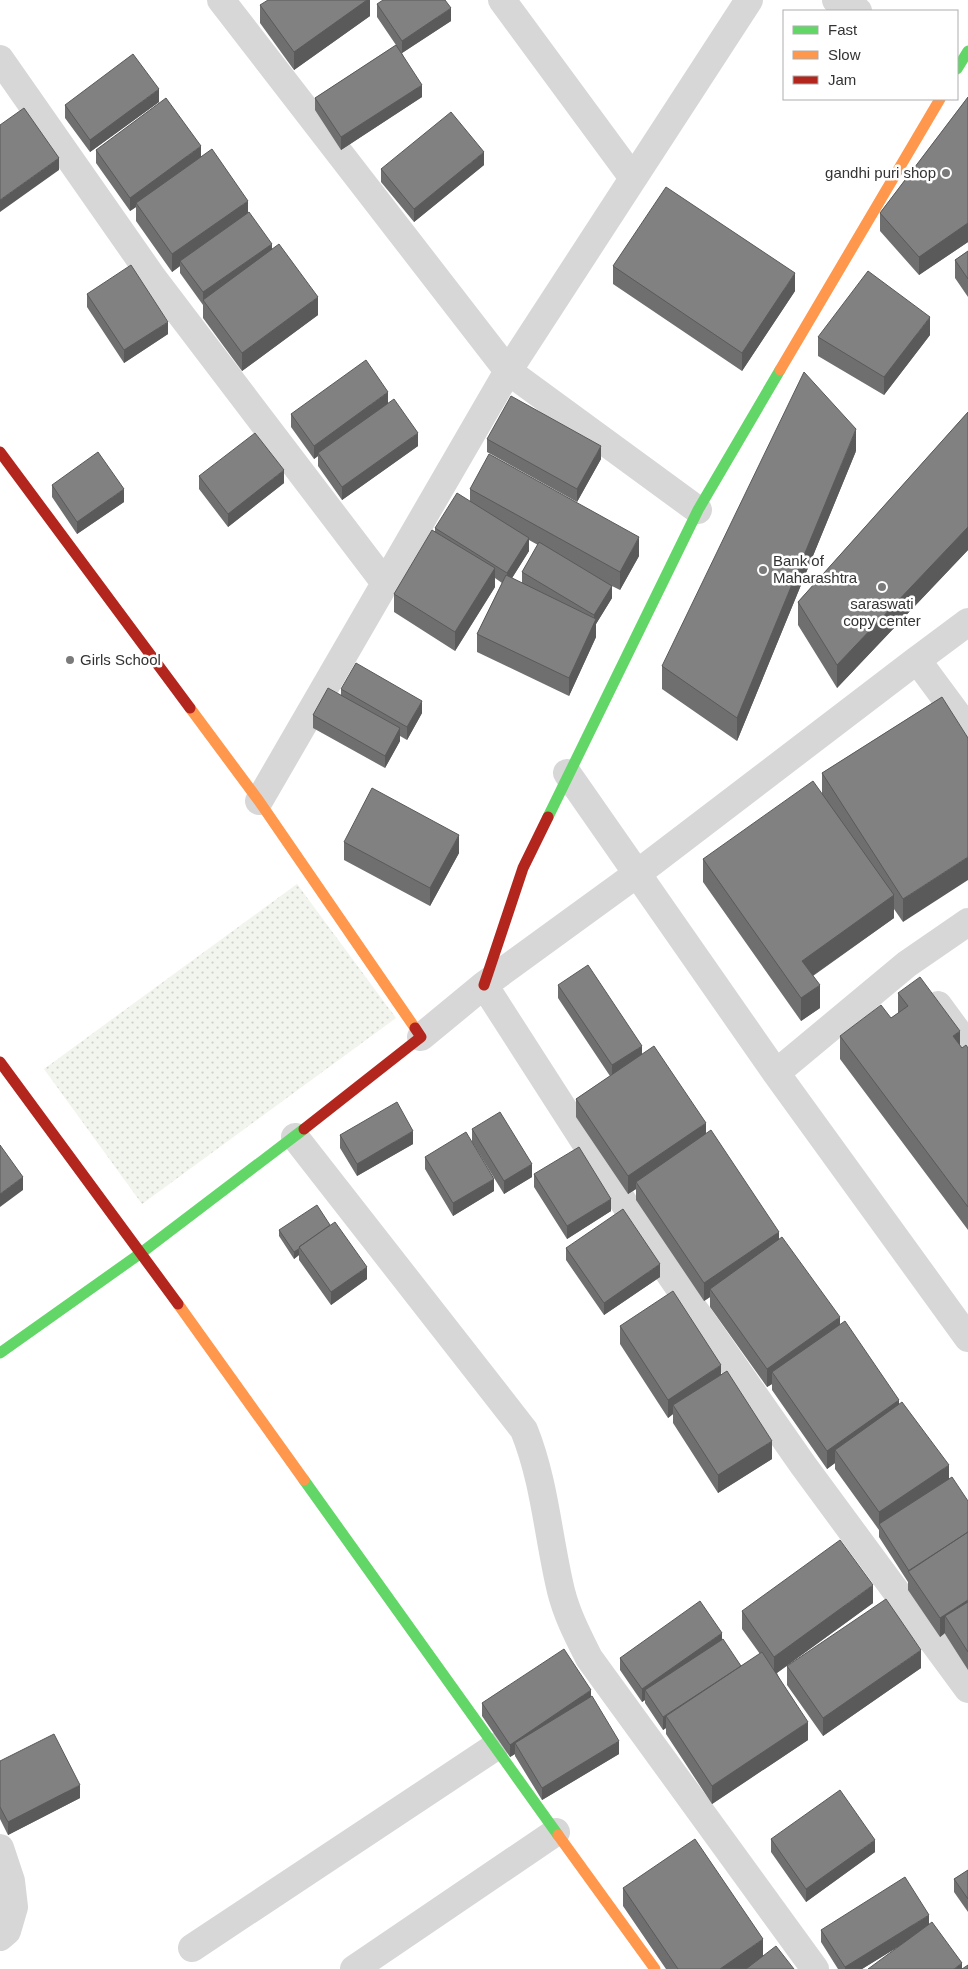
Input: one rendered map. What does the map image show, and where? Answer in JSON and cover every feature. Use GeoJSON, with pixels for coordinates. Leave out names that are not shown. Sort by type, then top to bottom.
{"type":"FeatureCollection","features":[{"type":"Feature","properties":{"kind":"street"},"geometry":{"type":"LineString","coordinates":[[221,0],[508,371],[698,510]]}},
{"type":"Feature","properties":{"kind":"street"},"geometry":{"type":"LineString","coordinates":[[502,0],[633,178]]}},
{"type":"Feature","properties":{"kind":"street"},"geometry":{"type":"LineString","coordinates":[[259,802],[508,371],[750,0]]}},
{"type":"Feature","properties":{"kind":"street"},"geometry":{"type":"LineString","coordinates":[[836,0],[856,10]]}},
{"type":"Feature","properties":{"kind":"street"},"geometry":{"type":"LineString","coordinates":[[0,59],[153,278],[385,583]]}},
{"type":"Feature","properties":{"kind":"street"},"geometry":{"type":"LineString","coordinates":[[484,985],[523,868],[698,510],[939,100]]}},
{"type":"Feature","properties":{"kind":"street"},"geometry":{"type":"LineString","coordinates":[[0,452],[259,802],[421,1037]]}},
{"type":"Feature","properties":{"kind":"street"},"geometry":{"type":"LineString","coordinates":[[0,1353],[142,1253],[295,1137],[484,985],[638,873],[968,622]]}},
{"type":"Feature","properties":{"kind":"street"},"geometry":{"type":"LineString","coordinates":[[917,660],[968,729]]}},
{"type":"Feature","properties":{"kind":"street"},"geometry":{"type":"LineString","coordinates":[[568,773],[776,1073],[968,1338]]}},
{"type":"Feature","properties":{"kind":"street"},"geometry":{"type":"LineString","coordinates":[[776,1073],[907,964],[968,922]]}},
{"type":"Feature","properties":{"kind":"street"},"geometry":{"type":"LineString","coordinates":[[907,964],[968,1046]]}},
{"type":"Feature","properties":{"kind":"street"},"geometry":{"type":"LineString","coordinates":[[484,985],[682,1292],[803,1465],[968,1689]]}},
{"type":"Feature","properties":{"kind":"street"},"geometry":{"type":"LineString","coordinates":[[0,1062],[142,1253],[655,1969]]}},
{"type":"Feature","properties":{"kind":"street"},"geometry":{"type":"LineString","coordinates":[[295,1137],[524,1430],[540,1476],[561,1592],[574,1628],[589,1658],[815,1969]]}},
{"type":"Feature","properties":{"kind":"street"},"geometry":{"type":"LineString","coordinates":[[192,1948],[495,1747]]}},
{"type":"Feature","properties":{"kind":"street"},"geometry":{"type":"LineString","coordinates":[[354,1969],[556,1832]]}},
{"type":"Feature","properties":{"kind":"street"},"geometry":{"type":"LineString","coordinates":[[0,1848],[11,1881],[14,1907],[7,1931],[0,1937]]}},
{"type":"Feature","properties":{"kind":"shaded area"},"geometry":{"type":"Polygon","coordinates":[[[297,884],[396,1018],[142,1204],[44,1069],[297,884]]]}},
{"type":"Feature","properties":{"kind":"building"},"geometry":{"type":"Polygon","coordinates":[[[268,0],[367,0],[294,52],[260,5],[268,0]]]}},
{"type":"Feature","properties":{"kind":"building"},"geometry":{"type":"Polygon","coordinates":[[[383,0],[445,0],[451,8],[402,41],[377,4],[383,0]]]}},
{"type":"Feature","properties":{"kind":"building"},"geometry":{"type":"Polygon","coordinates":[[[396,45],[422,85],[341,137],[315,98],[396,45]]]}},
{"type":"Feature","properties":{"kind":"building"},"geometry":{"type":"Polygon","coordinates":[[[133,54],[159,89],[90,140],[65,105],[133,54]]]}},
{"type":"Feature","properties":{"kind":"building","name":"gandhi puri shop"},"geometry":{"type":"Polygon","coordinates":[[[968,97],[968,223],[919,257],[880,213],[968,97]]]}},
{"type":"Feature","properties":{"kind":"building"},"geometry":{"type":"Polygon","coordinates":[[[166,98],[201,146],[130,198],[96,150],[166,98]]]}},
{"type":"Feature","properties":{"kind":"building"},"geometry":{"type":"Polygon","coordinates":[[[24,108],[59,158],[0,200],[0,125],[24,108]]]}},
{"type":"Feature","properties":{"kind":"building"},"geometry":{"type":"Polygon","coordinates":[[[451,112],[484,152],[414,209],[381,169],[451,112]]]}},
{"type":"Feature","properties":{"kind":"building"},"geometry":{"type":"Polygon","coordinates":[[[212,149],[248,201],[172,254],[136,203],[212,149]]]}},
{"type":"Feature","properties":{"kind":"building"},"geometry":{"type":"Polygon","coordinates":[[[666,187],[795,273],[742,353],[613,266],[666,187]]]}},
{"type":"Feature","properties":{"kind":"building"},"geometry":{"type":"Polygon","coordinates":[[[249,212],[272,244],[203,292],[180,261],[249,212]]]}},
{"type":"Feature","properties":{"kind":"building"},"geometry":{"type":"Polygon","coordinates":[[[279,244],[318,297],[242,353],[203,300],[279,244]]]}},
{"type":"Feature","properties":{"kind":"building"},"geometry":{"type":"Polygon","coordinates":[[[968,251],[968,279],[955,260],[968,251]]]}},
{"type":"Feature","properties":{"kind":"building"},"geometry":{"type":"Polygon","coordinates":[[[131,265],[168,322],[124,350],[87,294],[131,265]]]}},
{"type":"Feature","properties":{"kind":"building"},"geometry":{"type":"Polygon","coordinates":[[[868,271],[930,317],[884,377],[818,337],[868,271]]]}},
{"type":"Feature","properties":{"kind":"building"},"geometry":{"type":"Polygon","coordinates":[[[366,360],[388,392],[314,446],[291,414],[366,360]]]}},
{"type":"Feature","properties":{"kind":"building","name":"Bank of Maharashtra"},"geometry":{"type":"Polygon","coordinates":[[[804,372],[856,429],[737,718],[662,666],[804,372]]]}},
{"type":"Feature","properties":{"kind":"building"},"geometry":{"type":"Polygon","coordinates":[[[511,396],[601,446],[577,489],[487,439],[511,396]]]}},
{"type":"Feature","properties":{"kind":"building"},"geometry":{"type":"Polygon","coordinates":[[[394,399],[418,433],[342,487],[318,453],[394,399]]]}},
{"type":"Feature","properties":{"kind":"building","name":"saraswati copy center"},"geometry":{"type":"Polygon","coordinates":[[[968,412],[968,527],[837,665],[798,602],[968,412]]]}},
{"type":"Feature","properties":{"kind":"building"},"geometry":{"type":"Polygon","coordinates":[[[255,433],[284,470],[228,514],[199,476],[255,433]]]}},
{"type":"Feature","properties":{"kind":"building"},"geometry":{"type":"Polygon","coordinates":[[[98,452],[124,489],[77,522],[52,485],[98,452]]]}},
{"type":"Feature","properties":{"kind":"building"},"geometry":{"type":"Polygon","coordinates":[[[489,454],[639,537],[620,572],[470,489],[489,454]]]}},
{"type":"Feature","properties":{"kind":"building"},"geometry":{"type":"Polygon","coordinates":[[[457,493],[529,538],[507,573],[435,528],[457,493]]]}},
{"type":"Feature","properties":{"kind":"building"},"geometry":{"type":"Polygon","coordinates":[[[432,530],[495,568],[455,632],[394,594],[432,530]]]}},
{"type":"Feature","properties":{"kind":"building"},"geometry":{"type":"Polygon","coordinates":[[[539,542],[612,586],[594,615],[522,572],[539,542]]]}},
{"type":"Feature","properties":{"kind":"building"},"geometry":{"type":"Polygon","coordinates":[[[506,575],[596,619],[569,678],[477,634],[506,575]]]}},
{"type":"Feature","properties":{"kind":"building"},"geometry":{"type":"Polygon","coordinates":[[[356,663],[422,701],[407,727],[341,689],[356,663]]]}},
{"type":"Feature","properties":{"kind":"building"},"geometry":{"type":"Polygon","coordinates":[[[328,688],[400,728],[385,756],[313,715],[328,688]]]}},
{"type":"Feature","properties":{"kind":"building"},"geometry":{"type":"Polygon","coordinates":[[[942,697],[968,738],[968,857],[903,899],[822,773],[942,697]]]}},
{"type":"Feature","properties":{"kind":"building"},"geometry":{"type":"Polygon","coordinates":[[[813,781],[894,895],[802,961],[820,985],[801,998],[703,859],[813,781]]]}},
{"type":"Feature","properties":{"kind":"building"},"geometry":{"type":"Polygon","coordinates":[[[372,788],[459,835],[430,888],[344,842],[372,788]]]}},
{"type":"Feature","properties":{"kind":"building"},"geometry":{"type":"Polygon","coordinates":[[[588,965],[642,1046],[612,1065],[558,985],[588,965]]]}},
{"type":"Feature","properties":{"kind":"building"},"geometry":{"type":"Polygon","coordinates":[[[920,977],[960,1031],[953,1036],[962,1048],[966,1045],[968,1048],[968,1207],[840,1036],[881,1005],[891,1018],[908,1006],[898,993],[920,977]]]}},
{"type":"Feature","properties":{"kind":"building"},"geometry":{"type":"Polygon","coordinates":[[[654,1046],[706,1123],[628,1176],[576,1099],[654,1046]]]}},
{"type":"Feature","properties":{"kind":"building"},"geometry":{"type":"Polygon","coordinates":[[[397,1102],[413,1131],[357,1164],[340,1135],[397,1102]]]}},
{"type":"Feature","properties":{"kind":"building"},"geometry":{"type":"Polygon","coordinates":[[[500,1112],[532,1164],[504,1181],[472,1129],[500,1112]]]}},
{"type":"Feature","properties":{"kind":"building"},"geometry":{"type":"Polygon","coordinates":[[[711,1130],[779,1232],[704,1283],[636,1182],[711,1130]]]}},
{"type":"Feature","properties":{"kind":"building"},"geometry":{"type":"Polygon","coordinates":[[[466,1132],[494,1179],[453,1203],[425,1157],[466,1132]]]}},
{"type":"Feature","properties":{"kind":"building"},"geometry":{"type":"Polygon","coordinates":[[[0,1145],[23,1177],[0,1194],[0,1145]]]}},
{"type":"Feature","properties":{"kind":"building"},"geometry":{"type":"Polygon","coordinates":[[[579,1147],[611,1199],[567,1226],[534,1174],[579,1147]]]}},
{"type":"Feature","properties":{"kind":"building"},"geometry":{"type":"Polygon","coordinates":[[[317,1205],[330,1225],[294,1252],[279,1230],[317,1205]]]}},
{"type":"Feature","properties":{"kind":"building"},"geometry":{"type":"Polygon","coordinates":[[[623,1209],[660,1264],[604,1303],[566,1248],[623,1209]]]}},
{"type":"Feature","properties":{"kind":"building"},"geometry":{"type":"Polygon","coordinates":[[[335,1222],[367,1267],[331,1292],[299,1247],[335,1222]]]}},
{"type":"Feature","properties":{"kind":"building"},"geometry":{"type":"Polygon","coordinates":[[[782,1237],[840,1317],[767,1369],[710,1289],[782,1237]]]}},
{"type":"Feature","properties":{"kind":"building"},"geometry":{"type":"Polygon","coordinates":[[[673,1291],[721,1365],[668,1400],[620,1326],[673,1291]]]}},
{"type":"Feature","properties":{"kind":"building"},"geometry":{"type":"Polygon","coordinates":[[[845,1321],[899,1400],[827,1451],[772,1372],[845,1321]]]}},
{"type":"Feature","properties":{"kind":"building"},"geometry":{"type":"Polygon","coordinates":[[[727,1371],[772,1441],[718,1475],[673,1405],[727,1371]]]}},
{"type":"Feature","properties":{"kind":"building"},"geometry":{"type":"Polygon","coordinates":[[[902,1402],[949,1465],[879,1512],[835,1450],[902,1402]]]}},
{"type":"Feature","properties":{"kind":"building"},"geometry":{"type":"Polygon","coordinates":[[[952,1477],[968,1501],[968,1532],[909,1571],[879,1524],[952,1477]]]}},
{"type":"Feature","properties":{"kind":"building"},"geometry":{"type":"Polygon","coordinates":[[[968,1532],[968,1600],[940,1618],[908,1571],[968,1532]]]}},
{"type":"Feature","properties":{"kind":"building"},"geometry":{"type":"Polygon","coordinates":[[[840,1540],[873,1585],[774,1657],[742,1611],[840,1540]]]}},
{"type":"Feature","properties":{"kind":"building"},"geometry":{"type":"Polygon","coordinates":[[[886,1599],[921,1650],[823,1718],[787,1666],[886,1599]]]}},
{"type":"Feature","properties":{"kind":"building"},"geometry":{"type":"Polygon","coordinates":[[[700,1601],[722,1633],[642,1689],[620,1658],[700,1601]]]}},
{"type":"Feature","properties":{"kind":"building"},"geometry":{"type":"Polygon","coordinates":[[[968,1602],[968,1652],[945,1616],[968,1602]]]}},
{"type":"Feature","properties":{"kind":"building"},"geometry":{"type":"Polygon","coordinates":[[[723,1639],[741,1666],[663,1717],[645,1690],[723,1639]]]}},
{"type":"Feature","properties":{"kind":"building"},"geometry":{"type":"Polygon","coordinates":[[[564,1649],[591,1690],[510,1745],[482,1703],[564,1649]]]}},
{"type":"Feature","properties":{"kind":"building"},"geometry":{"type":"Polygon","coordinates":[[[762,1652],[808,1722],[712,1786],[666,1716],[762,1652]]]}},
{"type":"Feature","properties":{"kind":"building"},"geometry":{"type":"Polygon","coordinates":[[[592,1696],[619,1741],[542,1788],[515,1743],[592,1696]]]}},
{"type":"Feature","properties":{"kind":"building"},"geometry":{"type":"Polygon","coordinates":[[[54,1734],[80,1785],[8,1822],[0,1807],[0,1761],[54,1734]]]}},
{"type":"Feature","properties":{"kind":"building"},"geometry":{"type":"Polygon","coordinates":[[[840,1790],[875,1840],[806,1889],[771,1839],[840,1790]]]}},
{"type":"Feature","properties":{"kind":"building"},"geometry":{"type":"Polygon","coordinates":[[[695,1839],[763,1939],[720,1969],[678,1969],[623,1888],[695,1839]]]}},
{"type":"Feature","properties":{"kind":"building"},"geometry":{"type":"Polygon","coordinates":[[[968,1870],[968,1899],[954,1879],[968,1870]]]}},
{"type":"Feature","properties":{"kind":"building"},"geometry":{"type":"Polygon","coordinates":[[[905,1877],[929,1915],[845,1967],[821,1930],[905,1877]]]}},
{"type":"Feature","properties":{"kind":"building"},"geometry":{"type":"Polygon","coordinates":[[[932,1922],[962,1963],[954,1969],[868,1969],[932,1922]]]}},
{"type":"Feature","properties":{"kind":"building"},"geometry":{"type":"Polygon","coordinates":[[[776,1946],[794,1969],[746,1969],[776,1946]]]}},
{"type":"Feature","properties":{"kind":"traffic: fast"},"geometry":{"type":"LineString","coordinates":[[958,67],[968,51]]}},
{"type":"Feature","properties":{"kind":"traffic: fast"},"geometry":{"type":"LineString","coordinates":[[548,817],[698,510],[780,370]]}},
{"type":"Feature","properties":{"kind":"traffic: fast"},"geometry":{"type":"LineString","coordinates":[[0,1353],[141,1253],[304,1129]]}},
{"type":"Feature","properties":{"kind":"traffic: fast"},"geometry":{"type":"LineString","coordinates":[[304,1480],[558,1835]]}},
{"type":"Feature","properties":{"kind":"traffic: slow"},"geometry":{"type":"LineString","coordinates":[[780,370],[939,100]]}},
{"type":"Feature","properties":{"kind":"traffic: slow"},"geometry":{"type":"LineString","coordinates":[[190,708],[259,801],[415,1028]]}},
{"type":"Feature","properties":{"kind":"traffic: slow"},"geometry":{"type":"LineString","coordinates":[[178,1304],[304,1480]]}},
{"type":"Feature","properties":{"kind":"traffic: slow"},"geometry":{"type":"LineString","coordinates":[[558,1835],[655,1969]]}},
{"type":"Feature","properties":{"kind":"traffic: jam"},"geometry":{"type":"LineString","coordinates":[[0,452],[190,708]]}},
{"type":"Feature","properties":{"kind":"traffic: jam"},"geometry":{"type":"LineString","coordinates":[[484,985],[523,868],[548,817]]}},
{"type":"Feature","properties":{"kind":"traffic: jam"},"geometry":{"type":"LineString","coordinates":[[304,1129],[421,1037],[415,1028]]}},
{"type":"Feature","properties":{"kind":"traffic: jam"},"geometry":{"type":"LineString","coordinates":[[0,1062],[178,1304]]}},
{"type":"Feature","properties":{"kind":"place","name":"gandhi puri shop"},"geometry":{"type":"Point","coordinates":[946,173]}},
{"type":"Feature","properties":{"kind":"place","name":"Bank of Maharashtra"},"geometry":{"type":"Point","coordinates":[763,570]}},
{"type":"Feature","properties":{"kind":"place","name":"saraswati copy center"},"geometry":{"type":"Point","coordinates":[882,587]}},
{"type":"Feature","properties":{"kind":"place","name":"Girls School"},"geometry":{"type":"Point","coordinates":[70,660]}}]}
